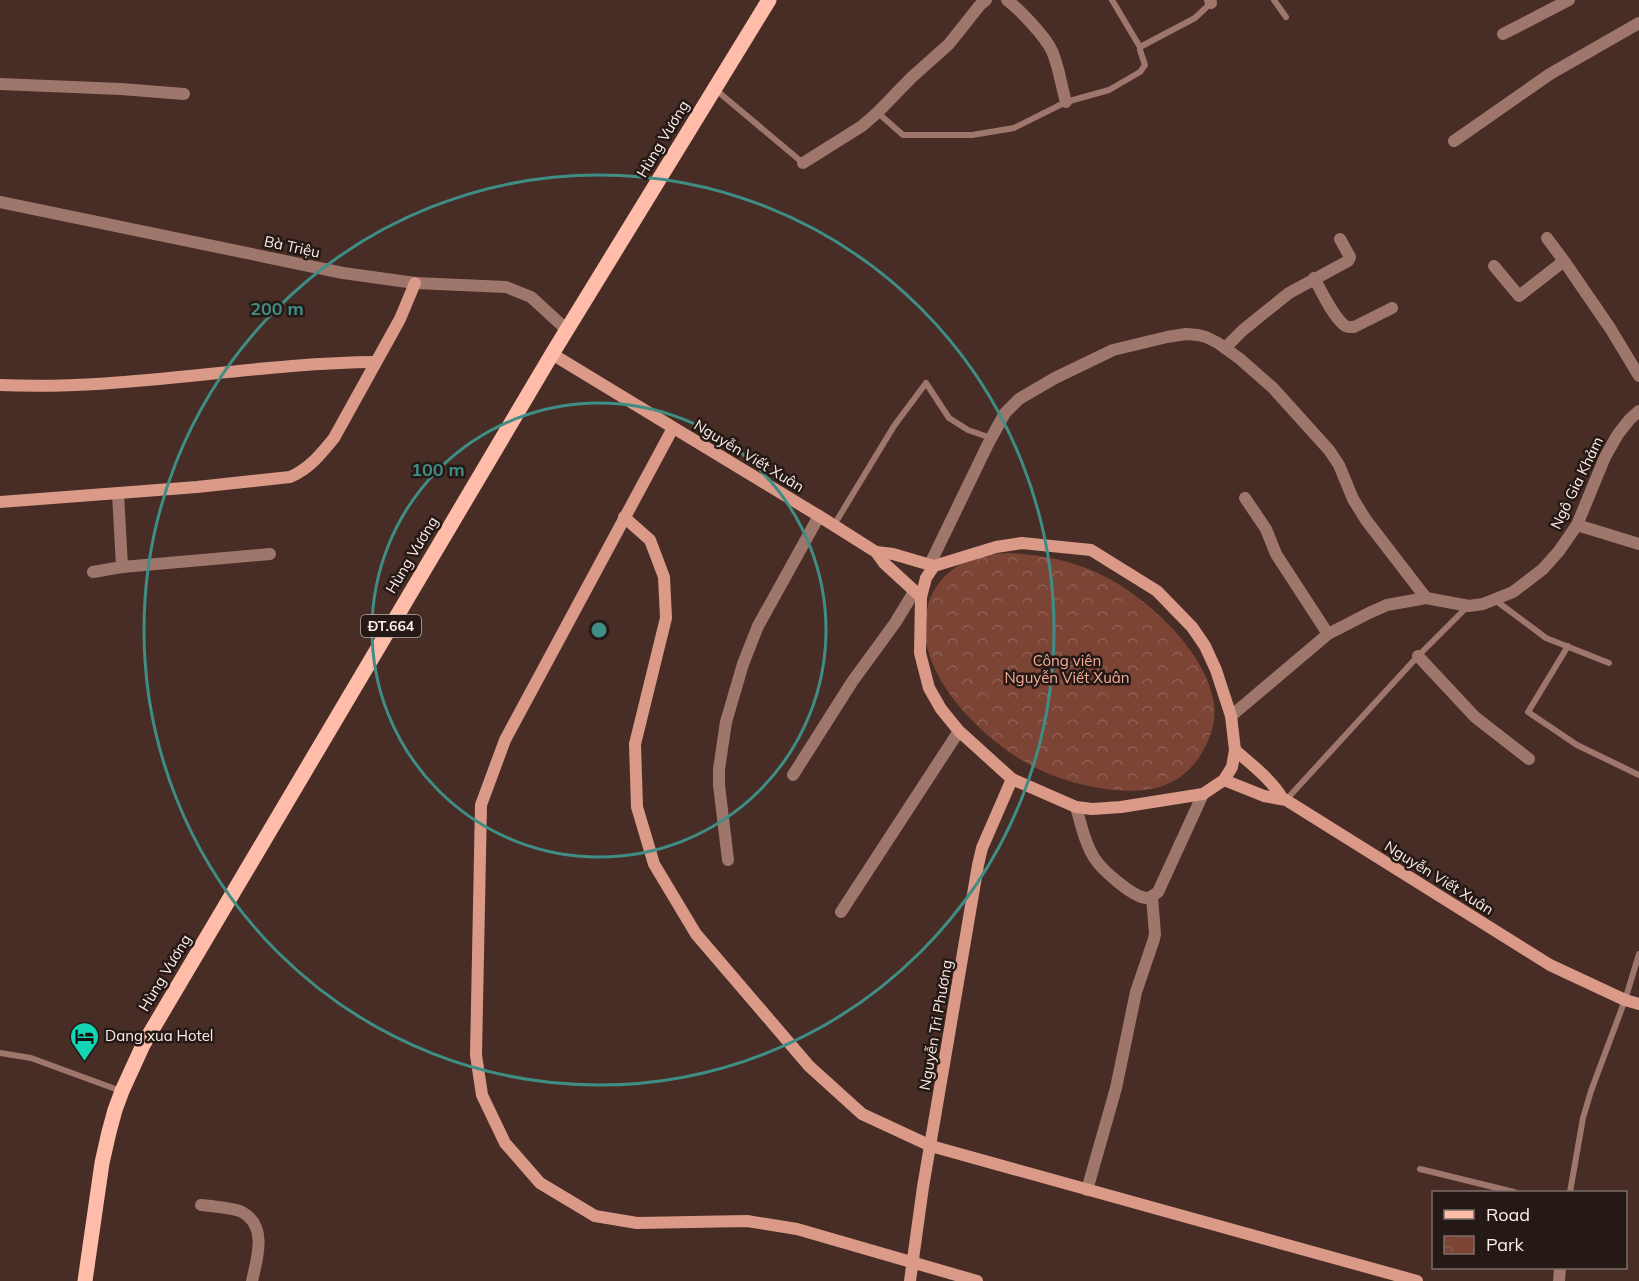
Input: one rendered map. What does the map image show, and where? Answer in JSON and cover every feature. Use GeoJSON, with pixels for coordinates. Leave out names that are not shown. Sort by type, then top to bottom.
{"type":"FeatureCollection","features":[{"type":"Feature","properties":{"kind":"main road","name":"Hùng Vương"},"geometry":{"type":"LineString","coordinates":[[84,1280],[102,1163],[115,1110],[143,1045],[552,354],[769,0]]}},
{"type":"Feature","properties":{"kind":"street"},"geometry":{"type":"LineString","coordinates":[[803,163],[852,132],[878,112],[911,78],[949,45],[986,0]]}},
{"type":"Feature","properties":{"kind":"street"},"geometry":{"type":"LineString","coordinates":[[1007,0],[1048,44],[1055,60],[1066,102]]}},
{"type":"Feature","properties":{"kind":"street"},"geometry":{"type":"LineString","coordinates":[[1503,34],[1569,0]]}},
{"type":"Feature","properties":{"kind":"street"},"geometry":{"type":"LineString","coordinates":[[1454,141],[1550,74],[1639,23]]}},
{"type":"Feature","properties":{"kind":"street"},"geometry":{"type":"LineString","coordinates":[[0,84],[184,94]]}},
{"type":"Feature","properties":{"kind":"street","name":"Bà Triệu"},"geometry":{"type":"LineString","coordinates":[[0,202],[343,273],[415,283],[506,287],[531,297],[567,330]]}},
{"type":"Feature","properties":{"kind":"street"},"geometry":{"type":"LineString","coordinates":[[1547,238],[1610,327],[1639,376]]}},
{"type":"Feature","properties":{"kind":"street"},"geometry":{"type":"LineString","coordinates":[[1225,348],[1243,330],[1289,293],[1350,259],[1340,239]]}},
{"type":"Feature","properties":{"kind":"street"},"geometry":{"type":"LineString","coordinates":[[1494,266],[1519,296],[1564,261]]}},
{"type":"Feature","properties":{"kind":"street"},"geometry":{"type":"LineString","coordinates":[[1314,278],[1330,306],[1345,326],[1350,328],[1392,308]]}},
{"type":"Feature","properties":{"kind":"street"},"geometry":{"type":"LineString","coordinates":[[0,502],[279,479],[300,473],[321,455],[334,438],[400,319],[415,283]]}},
{"type":"Feature","properties":{"kind":"street"},"geometry":{"type":"LineString","coordinates":[[793,775],[852,682],[917,595],[1005,413],[1019,399],[1055,378],[1113,350],[1137,343],[1186,334],[1206,337],[1240,359],[1273,388],[1329,450],[1339,465],[1353,500],[1426,598]]}},
{"type":"Feature","properties":{"kind":"street","name":"Nguyễn Viết Xuân"},"geometry":{"type":"LineString","coordinates":[[552,354],[876,552],[884,563],[917,595]]}},
{"type":"Feature","properties":{"kind":"street"},"geometry":{"type":"LineString","coordinates":[[0,385],[101,383],[321,363],[375,362]]}},
{"type":"Feature","properties":{"kind":"street","name":"Ngô Gia Khảm"},"geometry":{"type":"LineString","coordinates":[[1231,716],[1328,634],[1387,605],[1426,598],[1469,606],[1483,604],[1513,592],[1543,569],[1559,551],[1577,525],[1605,457],[1618,434],[1629,419],[1639,411]]}},
{"type":"Feature","properties":{"kind":"street"},"geometry":{"type":"LineString","coordinates":[[673,428],[505,740],[481,806],[476,1054],[482,1095],[505,1143],[540,1183],[595,1216],[637,1223],[747,1221],[797,1229],[977,1281]]}},
{"type":"Feature","properties":{"kind":"street"},"geometry":{"type":"LineString","coordinates":[[118,493],[122,567]]}},
{"type":"Feature","properties":{"kind":"street"},"geometry":{"type":"LineString","coordinates":[[1245,498],[1266,529],[1276,554],[1328,634]]}},
{"type":"Feature","properties":{"kind":"street"},"geometry":{"type":"LineString","coordinates":[[728,860],[719,785],[726,722],[742,664],[758,626],[819,516]]}},
{"type":"Feature","properties":{"kind":"street"},"geometry":{"type":"LineString","coordinates":[[624,517],[650,540],[664,577],[666,618],[635,744],[637,807],[654,864],[696,933],[809,1066],[862,1114],[931,1146],[1417,1281]]}},
{"type":"Feature","properties":{"kind":"street"},"geometry":{"type":"LineString","coordinates":[[1577,525],[1639,544]]}},
{"type":"Feature","properties":{"kind":"street"},"geometry":{"type":"LineString","coordinates":[[876,552],[894,554],[932,565],[996,547],[1022,543],[1091,550],[1157,591],[1192,627],[1205,646],[1216,670],[1231,716],[1235,750],[1232,767],[1224,780],[1203,794],[1121,807],[1092,809],[1076,807],[1012,779],[959,730],[941,709],[929,688],[920,653],[917,595]]}},
{"type":"Feature","properties":{"kind":"street"},"geometry":{"type":"LineString","coordinates":[[93,572],[122,567],[270,554]]}},
{"type":"Feature","properties":{"kind":"street"},"geometry":{"type":"LineString","coordinates":[[1418,656],[1474,717],[1529,759]]}},
{"type":"Feature","properties":{"kind":"street"},"geometry":{"type":"LineString","coordinates":[[842,912],[959,730]]}},
{"type":"Feature","properties":{"kind":"street"},"geometry":{"type":"LineString","coordinates":[[1235,750],[1269,781],[1284,799]]}},
{"type":"Feature","properties":{"kind":"street","name":"Nguyễn Tri Phương"},"geometry":{"type":"LineString","coordinates":[[910,1281],[923,1187],[978,865],[982,848],[1012,779]]}},
{"type":"Feature","properties":{"kind":"street","name":"Nguyễn Viết Xuân"},"geometry":{"type":"LineString","coordinates":[[1224,780],[1270,799],[1284,799],[1550,965],[1625,1000],[1639,1004]]}},
{"type":"Feature","properties":{"kind":"street"},"geometry":{"type":"LineString","coordinates":[[1076,807],[1088,846],[1096,860],[1130,891],[1145,898],[1152,897],[1158,892],[1203,794]]}},
{"type":"Feature","properties":{"kind":"street"},"geometry":{"type":"LineString","coordinates":[[1087,1190],[1116,1088],[1136,992],[1154,939],[1152,897]]}},
{"type":"Feature","properties":{"kind":"street"},"geometry":{"type":"LineString","coordinates":[[201,1204],[242,1212],[254,1223],[258,1236],[258,1251],[252,1281]]}},
{"type":"Feature","properties":{"kind":"lane"},"geometry":{"type":"LineString","coordinates":[[878,112],[903,135],[972,135],[1014,128],[1066,102],[1109,90],[1140,72],[1145,65],[1140,46],[1112,0]]}},
{"type":"Feature","properties":{"kind":"lane"},"geometry":{"type":"LineString","coordinates":[[1274,0],[1286,17]]}},
{"type":"Feature","properties":{"kind":"lane"},"geometry":{"type":"LineString","coordinates":[[1140,46],[1195,18],[1212,1]]}},
{"type":"Feature","properties":{"kind":"lane"},"geometry":{"type":"LineString","coordinates":[[715,88],[803,163]]}},
{"type":"Feature","properties":{"kind":"lane"},"geometry":{"type":"LineString","coordinates":[[833,525],[894,426],[926,383],[949,418],[968,430],[991,438]]}},
{"type":"Feature","properties":{"kind":"lane"},"geometry":{"type":"LineString","coordinates":[[1494,600],[1546,638],[1609,663]]}},
{"type":"Feature","properties":{"kind":"lane"},"geometry":{"type":"LineString","coordinates":[[1284,799],[1418,656],[1469,606]]}},
{"type":"Feature","properties":{"kind":"lane"},"geometry":{"type":"LineString","coordinates":[[1568,646],[1528,711],[1576,745],[1639,775]]}},
{"type":"Feature","properties":{"kind":"lane"},"geometry":{"type":"LineString","coordinates":[[1570,1191],[1583,1118],[1639,954]]}},
{"type":"Feature","properties":{"kind":"lane"},"geometry":{"type":"LineString","coordinates":[[0,1053],[31,1058],[122,1091]]}},
{"type":"Feature","properties":{"kind":"lane"},"geometry":{"type":"LineString","coordinates":[[1420,1169],[1510,1191]]}},
{"type":"Feature","properties":{"kind":"green space","name":"Công viên Nguyễn Viết Xuân"},"geometry":{"type":"Polygon","coordinates":[[[1008,553],[1055,559],[1100,574],[1136,596],[1171,627],[1187,645],[1209,683],[1215,710],[1209,739],[1190,769],[1171,782],[1150,789],[1114,790],[1074,782],[1036,768],[1014,755],[991,738],[949,694],[935,668],[926,642],[926,615],[935,589],[949,572],[967,561],[987,555],[1008,553]]]}},
{"type":"Feature","properties":{"kind":"place","name":"Dang xua Hotel"},"geometry":{"type":"Point","coordinates":[84,1062]}}]}
